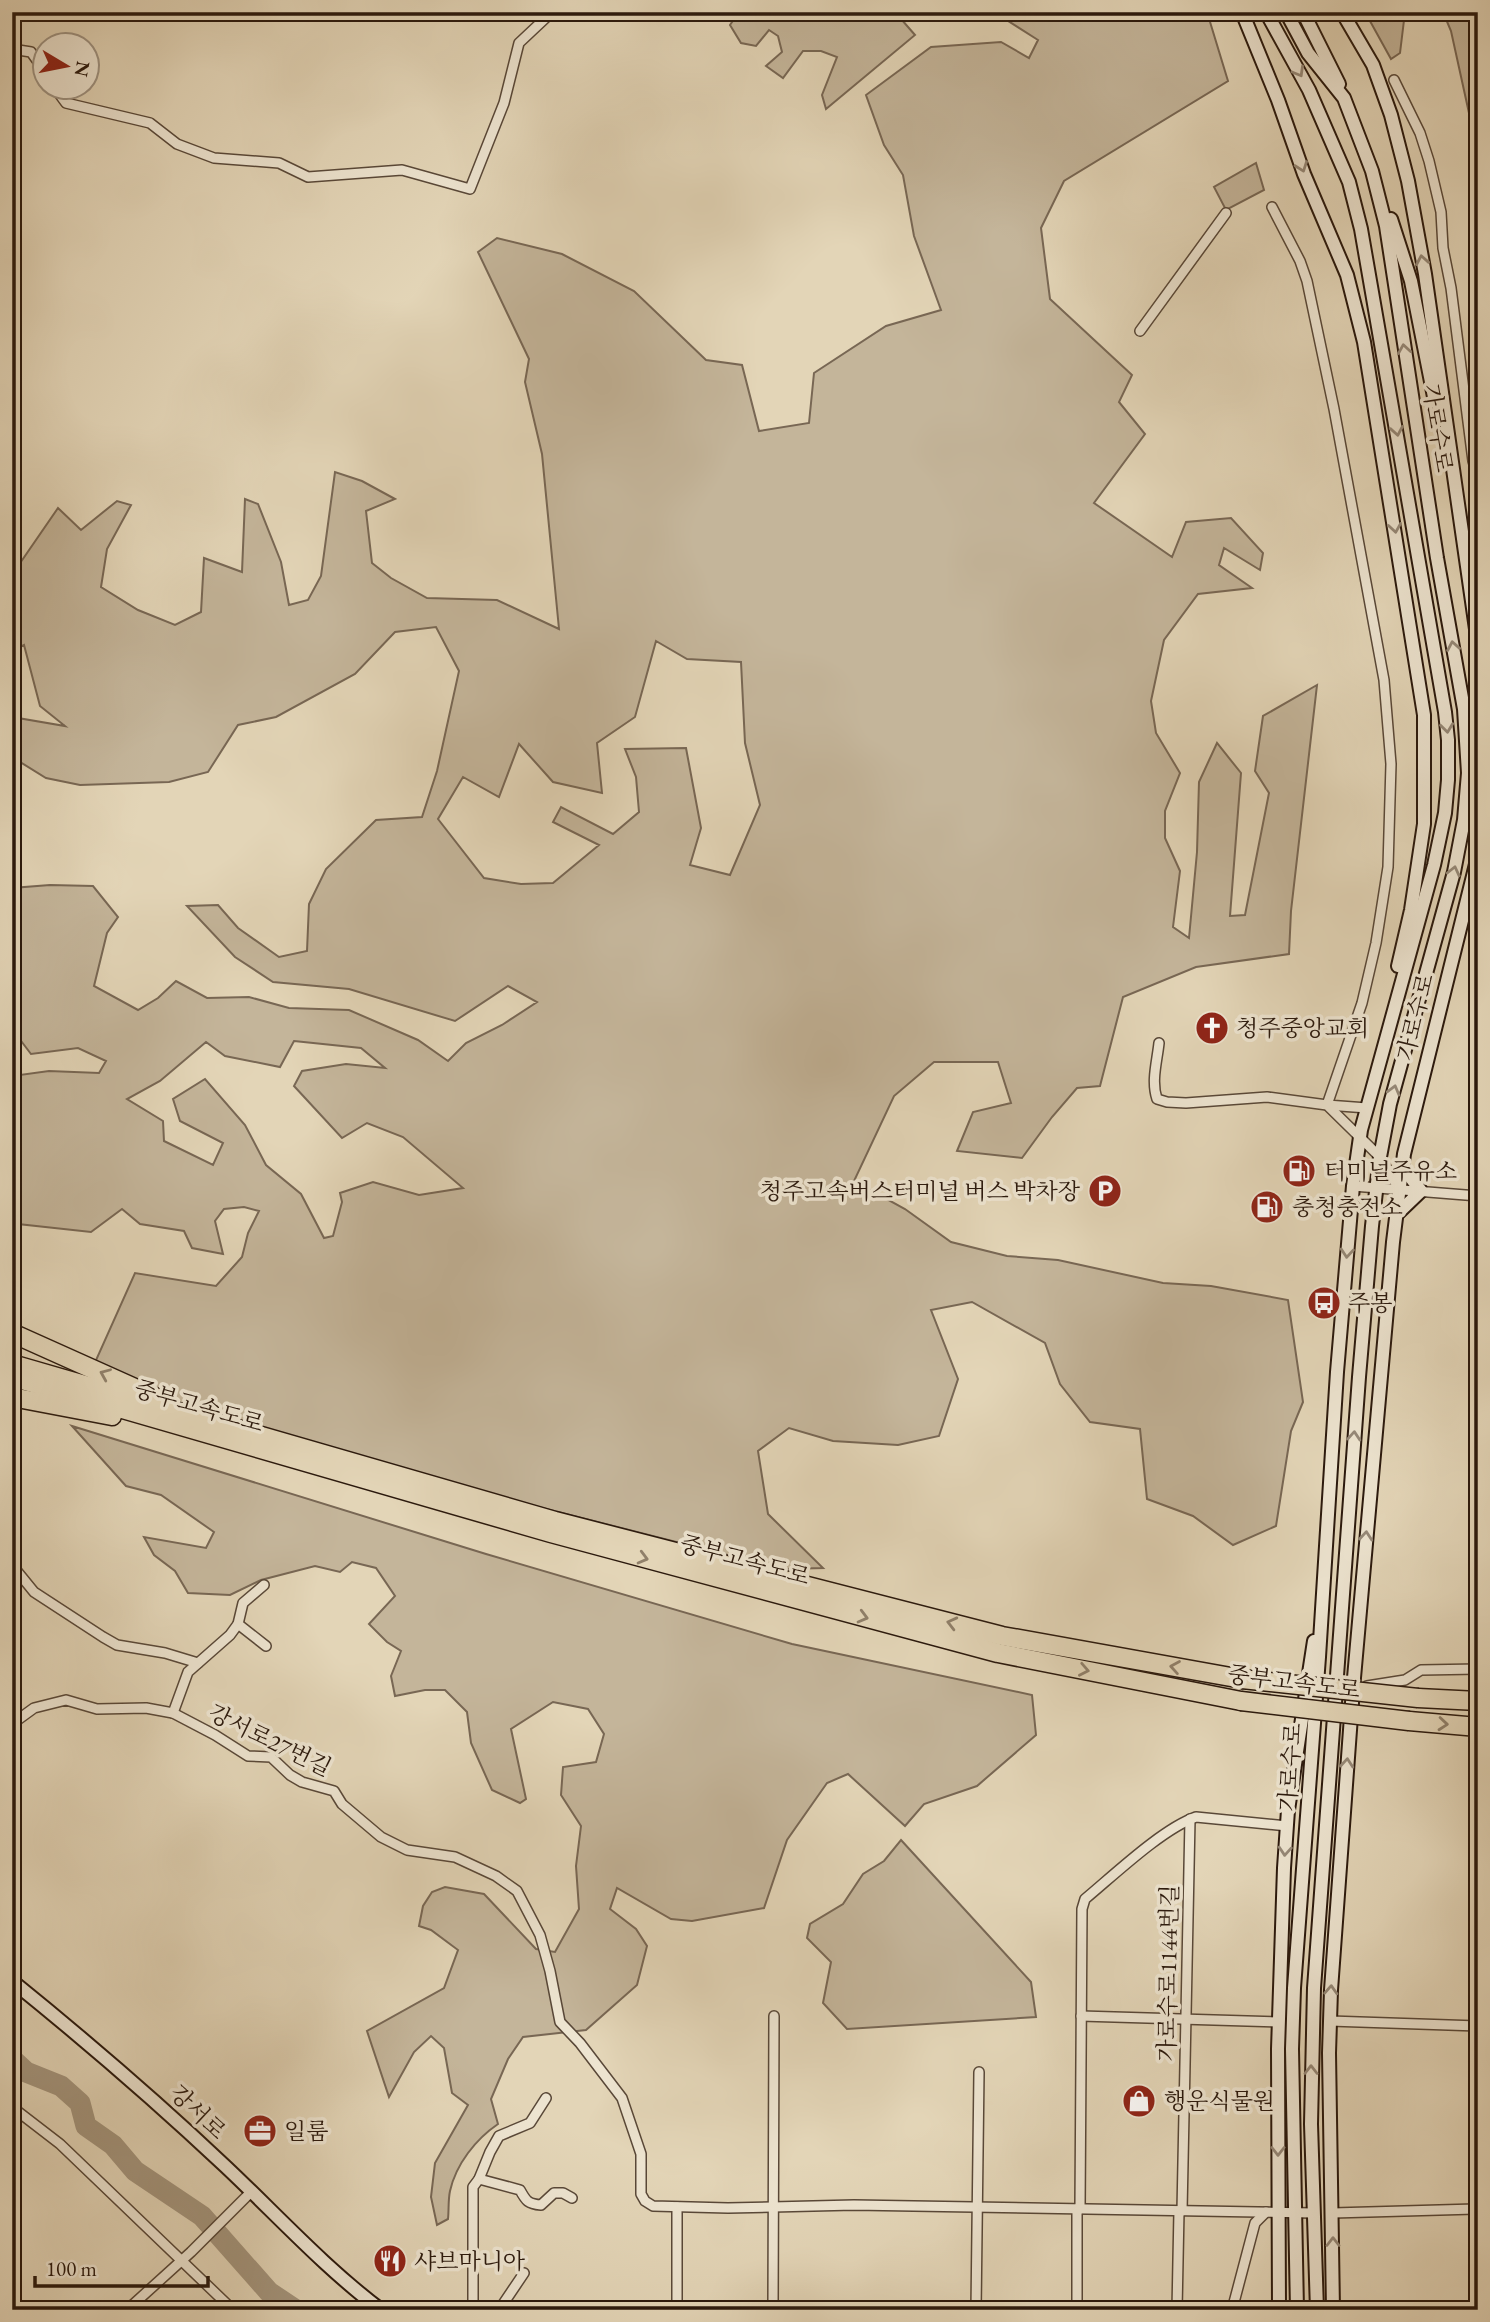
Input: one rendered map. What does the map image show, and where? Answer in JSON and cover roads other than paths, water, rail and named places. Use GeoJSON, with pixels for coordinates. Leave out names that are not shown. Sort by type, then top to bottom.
{"type":"FeatureCollection","features":[{"type":"Feature","properties":{"kind":"highway"},"geometry":{"type":"LineString","coordinates":[[12,1333],[135,1387],[186,1421]]}},
{"type":"Feature","properties":{"kind":"highway","name":"중부고속도로"},"geometry":{"type":"LineString","coordinates":[[12,1364],[551,1534],[998,1653],[1241,1701],[1478,1727]]}},
{"type":"Feature","properties":{"kind":"highway","name":"중부고속도로"},"geometry":{"type":"LineString","coordinates":[[12,1377],[1002,1636],[1242,1679],[1478,1702]]}},
{"type":"Feature","properties":{"kind":"highway"},"geometry":{"type":"LineString","coordinates":[[12,1397],[97,1414],[186,1421]]}},
{"type":"Feature","properties":{"kind":"main road","name":"가로수로"},"geometry":{"type":"LineString","coordinates":[[1242,12],[1278,100],[1304,174],[1347,275],[1356,305],[1417,660],[1425,741],[1424,824],[1413,898],[1397,973],[1391,1022]]}},
{"type":"Feature","properties":{"kind":"main road","name":"가로수로"},"geometry":{"type":"LineString","coordinates":[[1266,12],[1309,90],[1349,182],[1361,229],[1448,740],[1448,780],[1440,841],[1367,1108],[1353,1186],[1337,1373],[1294,1988],[1292,2049],[1297,2310]]}},
{"type":"Feature","properties":{"kind":"main road","name":"가로수로"},"geometry":{"type":"LineString","coordinates":[[1286,12],[1308,53],[1344,97],[1372,171],[1386,226],[1437,558],[1465,709],[1468,773],[1464,820],[1454,872],[1390,1104],[1380,1157],[1357,1404],[1314,1988],[1311,2099],[1317,2310]]}},
{"type":"Feature","properties":{"kind":"main road"},"geometry":{"type":"LineString","coordinates":[[1303,12],[1344,97]]}},
{"type":"Feature","properties":{"kind":"main road","name":"가로수로"},"geometry":{"type":"LineString","coordinates":[[1342,12],[1373,65],[1391,115],[1408,181],[1425,274],[1478,643]]}},
{"type":"Feature","properties":{"kind":"main road"},"geometry":{"type":"LineString","coordinates":[[1372,171],[1412,281],[1434,398],[1448,438]]}},
{"type":"Feature","properties":{"kind":"main road","name":"가로수로"},"geometry":{"type":"LineString","coordinates":[[1333,2310],[1330,2021],[1353,1689],[1396,1215],[1402,1166],[1422,1076],[1478,856]]}},
{"type":"Feature","properties":{"kind":"main road"},"geometry":{"type":"LineString","coordinates":[[1396,1215],[1421,1191],[1402,1166]]}},
{"type":"Feature","properties":{"kind":"main road"},"geometry":{"type":"LineString","coordinates":[[1279,2310],[1272,2212],[1287,1826],[1323,1589]]}},
{"type":"Feature","properties":{"kind":"main road","name":"강서로"},"geometry":{"type":"LineString","coordinates":[[12,1981],[136,2083],[339,2275],[381,2310]]}},
{"type":"Feature","properties":{"kind":"street"},"geometry":{"type":"LineString","coordinates":[[65,102],[150,123],[177,144],[214,158],[279,163],[308,177],[402,170],[470,189],[504,103],[519,43],[552,12]]}},
{"type":"Feature","properties":{"kind":"street"},"geometry":{"type":"LineString","coordinates":[[12,49],[32,53]]}},
{"type":"Feature","properties":{"kind":"street"},"geometry":{"type":"LineString","coordinates":[[1394,80],[1420,133],[1441,212],[1443,248],[1478,478]]}},
{"type":"Feature","properties":{"kind":"street"},"geometry":{"type":"LineString","coordinates":[[1272,207],[1300,261],[1314,310],[1384,680],[1391,764],[1388,867],[1374,954],[1355,1024],[1327,1105]]}},
{"type":"Feature","properties":{"kind":"street"},"geometry":{"type":"LineString","coordinates":[[1140,331],[1226,213]]}},
{"type":"Feature","properties":{"kind":"street"},"geometry":{"type":"LineString","coordinates":[[1159,1044],[1154,1076],[1157,1099],[1186,1103],[1267,1097],[1367,1108]]}},
{"type":"Feature","properties":{"kind":"street"},"geometry":{"type":"LineString","coordinates":[[1327,1105],[1380,1157],[1399,1189]]}},
{"type":"Feature","properties":{"kind":"street"},"geometry":{"type":"LineString","coordinates":[[1353,1186],[1478,1196]]}},
{"type":"Feature","properties":{"kind":"street"},"geometry":{"type":"LineString","coordinates":[[12,1565],[34,1592],[117,1645],[165,1653],[198,1663]]}},
{"type":"Feature","properties":{"kind":"street"},"geometry":{"type":"LineString","coordinates":[[173,1713],[188,1672],[230,1635],[238,1623],[243,1603],[264,1585]]}},
{"type":"Feature","properties":{"kind":"street"},"geometry":{"type":"LineString","coordinates":[[238,1623],[266,1646]]}},
{"type":"Feature","properties":{"kind":"street"},"geometry":{"type":"LineString","coordinates":[[1353,1689],[1405,1679],[1421,1670],[1478,1669]]}},
{"type":"Feature","properties":{"kind":"street","name":"강서로27번길"},"geometry":{"type":"LineString","coordinates":[[12,1724],[34,1709],[66,1700],[97,1709],[146,1708],[173,1713],[248,1756],[271,1757],[302,1782],[334,1791],[342,1804],[393,1844],[407,1850],[455,1857],[475,1864],[517,1891],[540,1935],[560,2022],[580,2043],[622,2098],[641,2154],[641,2194],[645,2201],[653,2206],[677,2207]]}},
{"type":"Feature","properties":{"kind":"street"},"geometry":{"type":"LineString","coordinates":[[1077,2310],[1082,1909],[1085,1899],[1172,1830],[1190,1819],[1196,1817],[1287,1826]]}},
{"type":"Feature","properties":{"kind":"street","name":"가로수로1144번길"},"geometry":{"type":"LineString","coordinates":[[1177,2310],[1190,1819]]}},
{"type":"Feature","properties":{"kind":"street"},"geometry":{"type":"LineString","coordinates":[[773,2310],[774,2016]]}},
{"type":"Feature","properties":{"kind":"street"},"geometry":{"type":"LineString","coordinates":[[1081,2016],[1278,2022]]}},
{"type":"Feature","properties":{"kind":"street"},"geometry":{"type":"LineString","coordinates":[[1330,2021],[1478,2026]]}},
{"type":"Feature","properties":{"kind":"street"},"geometry":{"type":"LineString","coordinates":[[976,2310],[979,2072]]}},
{"type":"Feature","properties":{"kind":"street"},"geometry":{"type":"LineString","coordinates":[[473,2310],[473,2187],[480,2179],[499,2136],[530,2123],[546,2098]]}},
{"type":"Feature","properties":{"kind":"street"},"geometry":{"type":"LineString","coordinates":[[12,2107],[60,2144],[233,2310]]}},
{"type":"Feature","properties":{"kind":"street"},"geometry":{"type":"LineString","coordinates":[[1478,2166],[1475,2209],[1478,2230]]}},
{"type":"Feature","properties":{"kind":"street"},"geometry":{"type":"LineString","coordinates":[[480,2179],[520,2190],[525,2201],[530,2204],[541,2205],[554,2193],[562,2193],[572,2198]]}},
{"type":"Feature","properties":{"kind":"street"},"geometry":{"type":"LineString","coordinates":[[127,2310],[191,2252],[251,2192]]}},
{"type":"Feature","properties":{"kind":"street"},"geometry":{"type":"LineString","coordinates":[[677,2310],[677,2207],[977,2207],[1314,2213]]}},
{"type":"Feature","properties":{"kind":"street"},"geometry":{"type":"LineString","coordinates":[[1333,2213],[1475,2209]]}},
{"type":"Feature","properties":{"kind":"street"},"geometry":{"type":"LineString","coordinates":[[1233,2306],[1255,2223],[1272,2212]]}},
{"type":"Feature","properties":{"kind":"street"},"geometry":{"type":"LineString","coordinates":[[499,2310],[524,2273]]}},
{"type":"Feature","properties":{"kind":"waterway"},"geometry":{"type":"LineString","coordinates":[[12,2059],[26,2072],[61,2086],[80,2103],[86,2126],[113,2145],[135,2171],[202,2216],[269,2292],[296,2310]]}},
{"type":"Feature","properties":{"kind":"place","name":"청주중앙교회"},"geometry":{"type":"Point","coordinates":[1212,1028]}},
{"type":"Feature","properties":{"kind":"place","name":"터미널주유소"},"geometry":{"type":"Point","coordinates":[1299,1171]}},
{"type":"Feature","properties":{"kind":"place","name":"청주고속버스터미널 버스 박차장"},"geometry":{"type":"Point","coordinates":[1105,1191]}},
{"type":"Feature","properties":{"kind":"place","name":"충청충전소"},"geometry":{"type":"Point","coordinates":[1267,1207]}},
{"type":"Feature","properties":{"kind":"place","name":"주봉"},"geometry":{"type":"Point","coordinates":[1324,1303]}},
{"type":"Feature","properties":{"kind":"place","name":"행운식물원"},"geometry":{"type":"Point","coordinates":[1139,2101]}},
{"type":"Feature","properties":{"kind":"place","name":"일룸"},"geometry":{"type":"Point","coordinates":[260,2131]}},
{"type":"Feature","properties":{"kind":"place","name":"샤브마니아"},"geometry":{"type":"Point","coordinates":[390,2261]}}]}
